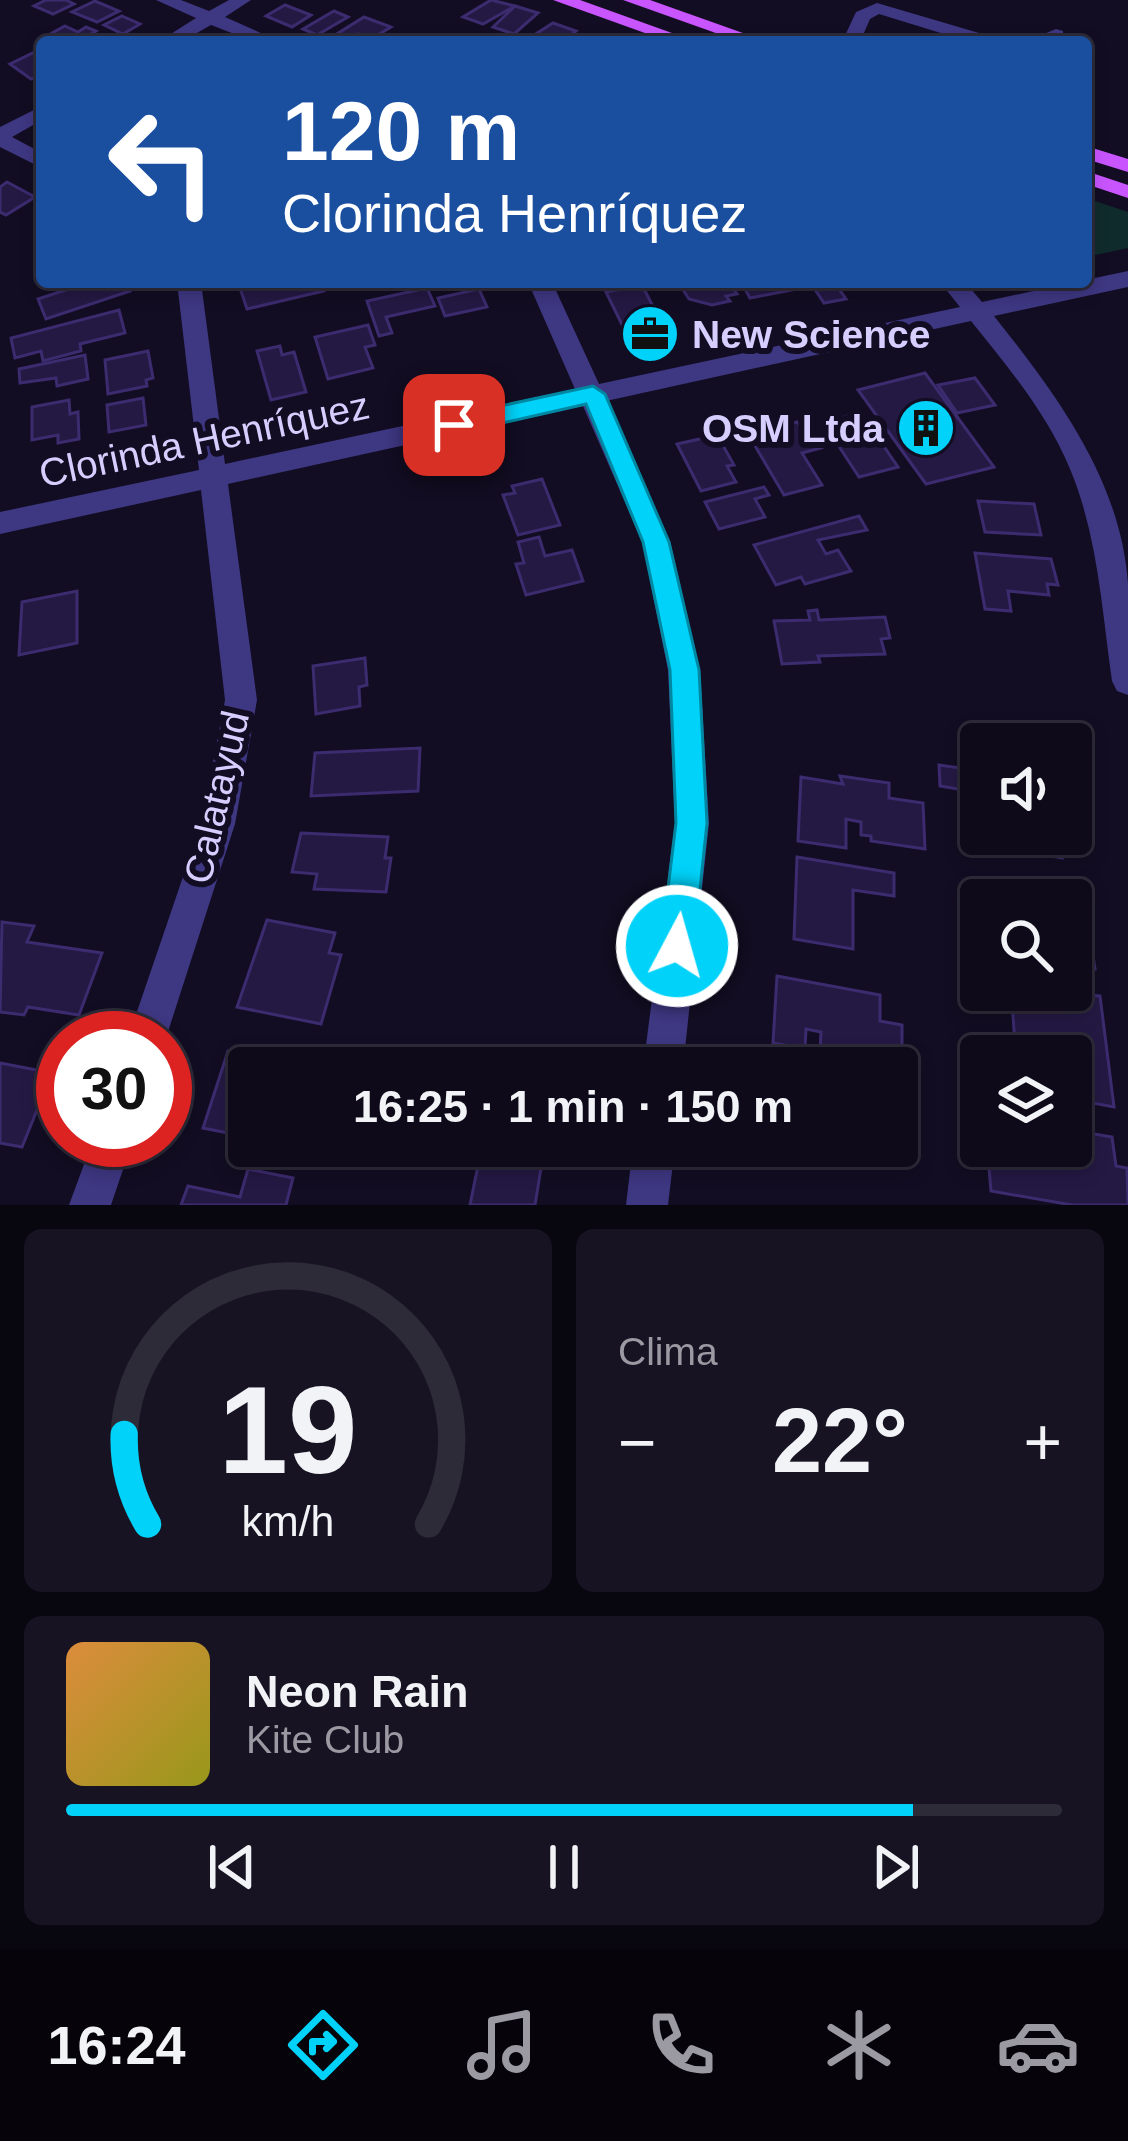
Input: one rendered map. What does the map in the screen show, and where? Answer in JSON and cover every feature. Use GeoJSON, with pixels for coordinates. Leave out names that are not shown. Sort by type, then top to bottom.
{"type":"FeatureCollection","features":[{"type":"Feature","properties":{"kind":"main road"},"geometry":{"type":"LineString","coordinates":[[562,0],[670,36]]}},
{"type":"Feature","properties":{"kind":"main road"},"geometry":{"type":"LineString","coordinates":[[632,0],[740,36]]}},
{"type":"Feature","properties":{"kind":"main road"},"geometry":{"type":"LineString","coordinates":[[1092,154],[1128,166]]}},
{"type":"Feature","properties":{"kind":"main road"},"geometry":{"type":"LineString","coordinates":[[1092,179],[1128,192]]}},
{"type":"Feature","properties":{"kind":"street"},"geometry":{"type":"LineString","coordinates":[[165,0],[256,36]]}},
{"type":"Feature","properties":{"kind":"street"},"geometry":{"type":"LineString","coordinates":[[178,36],[242,0]]}},
{"type":"Feature","properties":{"kind":"street"},"geometry":{"type":"LineString","coordinates":[[854,36],[862,16],[878,8],[969,36]]}},
{"type":"Feature","properties":{"kind":"street"},"geometry":{"type":"LineString","coordinates":[[36,116],[0,137],[36,158]]}},
{"type":"Feature","properties":{"kind":"street","name":"Clorinda Henríquez"},"geometry":{"type":"LineString","coordinates":[[1092,287],[1128,279]]}},
{"type":"Feature","properties":{"kind":"street","name":"Calatayud"},"geometry":{"type":"LineString","coordinates":[[156,1011],[218,824],[242,700],[190,288]]}},
{"type":"Feature","properties":{"kind":"street"},"geometry":{"type":"LineString","coordinates":[[543,288],[656,542],[684,670],[692,823],[665,1047]]}},
{"type":"Feature","properties":{"kind":"street"},"geometry":{"type":"LineString","coordinates":[[957,288],[1084,467],[1110,565],[1128,681]]}},
{"type":"Feature","properties":{"kind":"street","name":"Clorinda Henríquez"},"geometry":{"type":"LineString","coordinates":[[0,523],[1087,288]]}},
{"type":"Feature","properties":{"kind":"street"},"geometry":{"type":"LineString","coordinates":[[91,1205],[104,1167]]}},
{"type":"Feature","properties":{"kind":"street"},"geometry":{"type":"LineString","coordinates":[[647,1205],[652,1167]]}},
{"type":"Feature","properties":{"kind":"green space"},"geometry":{"type":"Polygon","coordinates":[[[1092,200],[1128,212],[1128,248],[1092,256],[1092,200]]]}},
{"type":"Feature","properties":{"kind":"building"},"geometry":{"type":"Polygon","coordinates":[[[46,0],[74,4],[53,14],[34,6],[46,0]]]}},
{"type":"Feature","properties":{"kind":"building"},"geometry":{"type":"Polygon","coordinates":[[[491,0],[515,6],[483,24],[463,17],[491,0]]]}},
{"type":"Feature","properties":{"kind":"building"},"geometry":{"type":"Polygon","coordinates":[[[95,1],[119,11],[97,22],[72,12],[95,1]]]}},
{"type":"Feature","properties":{"kind":"building"},"geometry":{"type":"Polygon","coordinates":[[[285,5],[311,15],[292,27],[266,16],[285,5]]]}},
{"type":"Feature","properties":{"kind":"building"},"geometry":{"type":"Polygon","coordinates":[[[515,6],[538,13],[514,34],[493,27],[515,6]]]}},
{"type":"Feature","properties":{"kind":"building"},"geometry":{"type":"Polygon","coordinates":[[[334,11],[348,17],[317,35],[303,29],[334,11]]]}},
{"type":"Feature","properties":{"kind":"building"},"geometry":{"type":"Polygon","coordinates":[[[122,16],[140,24],[123,34],[104,25],[122,16]]]}},
{"type":"Feature","properties":{"kind":"building"},"geometry":{"type":"Polygon","coordinates":[[[364,17],[391,27],[376,36],[334,36],[364,17]]]}},
{"type":"Feature","properties":{"kind":"building"},"geometry":{"type":"Polygon","coordinates":[[[553,23],[576,31],[570,36],[532,36],[553,23]]]}},
{"type":"Feature","properties":{"kind":"building"},"geometry":{"type":"Polygon","coordinates":[[[65,26],[78,32],[86,27],[96,31],[88,36],[47,36],[65,26]]]}},
{"type":"Feature","properties":{"kind":"building"},"geometry":{"type":"Polygon","coordinates":[[[36,51],[36,77],[31,79],[10,64],[36,51]]]}},
{"type":"Feature","properties":{"kind":"building"},"geometry":{"type":"Polygon","coordinates":[[[7,182],[35,197],[6,215],[0,212],[0,187],[7,182]]]}},
{"type":"Feature","properties":{"kind":"building"},"geometry":{"type":"Polygon","coordinates":[[[72,288],[130,291],[46,319],[38,299],[72,288]]]}},
{"type":"Feature","properties":{"kind":"building"},"geometry":{"type":"Polygon","coordinates":[[[240,288],[324,291],[247,309],[240,288]]]}},
{"type":"Feature","properties":{"kind":"building"},"geometry":{"type":"Polygon","coordinates":[[[427,288],[435,306],[386,317],[392,333],[379,336],[367,301],[427,288]]]}},
{"type":"Feature","properties":{"kind":"building"},"geometry":{"type":"Polygon","coordinates":[[[644,288],[667,334],[630,341],[606,292],[644,288]]]}},
{"type":"Feature","properties":{"kind":"building"},"geometry":{"type":"Polygon","coordinates":[[[682,288],[733,288],[737,294],[712,305],[689,299],[682,288]]]}},
{"type":"Feature","properties":{"kind":"building"},"geometry":{"type":"Polygon","coordinates":[[[744,288],[802,288],[750,298],[744,288]]]}},
{"type":"Feature","properties":{"kind":"building"},"geometry":{"type":"Polygon","coordinates":[[[814,288],[838,288],[846,299],[824,303],[814,288]]]}},
{"type":"Feature","properties":{"kind":"building"},"geometry":{"type":"Polygon","coordinates":[[[479,289],[487,307],[445,316],[438,298],[479,289]]]}},
{"type":"Feature","properties":{"kind":"building"},"geometry":{"type":"Polygon","coordinates":[[[119,310],[125,333],[80,344],[81,351],[43,361],[41,351],[15,358],[11,338],[119,310]]]}},
{"type":"Feature","properties":{"kind":"building"},"geometry":{"type":"Polygon","coordinates":[[[368,325],[375,345],[365,347],[373,368],[328,379],[315,337],[368,325]]]}},
{"type":"Feature","properties":{"kind":"building"},"geometry":{"type":"Polygon","coordinates":[[[280,346],[282,355],[294,352],[306,392],[271,400],[257,351],[280,346]]]}},
{"type":"Feature","properties":{"kind":"building"},"geometry":{"type":"Polygon","coordinates":[[[148,351],[153,378],[146,380],[147,386],[108,394],[105,360],[148,351]]]}},
{"type":"Feature","properties":{"kind":"building"},"geometry":{"type":"Polygon","coordinates":[[[85,355],[88,379],[57,386],[56,378],[20,383],[19,369],[85,355]]]}},
{"type":"Feature","properties":{"kind":"building","name":"OSM Ltda"},"geometry":{"type":"Polygon","coordinates":[[[925,373],[994,467],[926,484],[858,390],[925,373]]]}},
{"type":"Feature","properties":{"kind":"building"},"geometry":{"type":"Polygon","coordinates":[[[975,378],[995,405],[957,413],[938,385],[975,378]]]}},
{"type":"Feature","properties":{"kind":"building"},"geometry":{"type":"Polygon","coordinates":[[[143,398],[146,425],[109,432],[107,405],[143,398]]]}},
{"type":"Feature","properties":{"kind":"building"},"geometry":{"type":"Polygon","coordinates":[[[69,400],[70,414],[78,412],[79,439],[58,443],[58,435],[32,440],[32,407],[69,400]]]}},
{"type":"Feature","properties":{"kind":"building"},"geometry":{"type":"Polygon","coordinates":[[[861,413],[898,467],[859,477],[823,422],[861,413]]]}},
{"type":"Feature","properties":{"kind":"building"},"geometry":{"type":"Polygon","coordinates":[[[797,422],[821,448],[802,453],[822,485],[784,495],[748,434],[797,422]]]}},
{"type":"Feature","properties":{"kind":"building"},"geometry":{"type":"Polygon","coordinates":[[[717,435],[734,465],[727,466],[736,482],[701,491],[677,444],[717,435]]]}},
{"type":"Feature","properties":{"kind":"building"},"geometry":{"type":"Polygon","coordinates":[[[542,479],[560,525],[518,535],[503,495],[515,493],[512,486],[542,479]]]}},
{"type":"Feature","properties":{"kind":"building"},"geometry":{"type":"Polygon","coordinates":[[[764,487],[769,495],[755,499],[765,517],[719,529],[705,502],[764,487]]]}},
{"type":"Feature","properties":{"kind":"building"},"geometry":{"type":"Polygon","coordinates":[[[978,501],[1034,504],[1041,535],[985,532],[978,501]]]}},
{"type":"Feature","properties":{"kind":"building"},"geometry":{"type":"Polygon","coordinates":[[[859,516],[867,530],[818,540],[826,554],[838,550],[851,571],[805,584],[801,577],[776,585],[754,545],[859,516]]]}},
{"type":"Feature","properties":{"kind":"building"},"geometry":{"type":"Polygon","coordinates":[[[539,537],[545,556],[572,550],[583,581],[526,595],[516,564],[524,563],[518,542],[539,537]]]}},
{"type":"Feature","properties":{"kind":"building"},"geometry":{"type":"Polygon","coordinates":[[[975,553],[1051,559],[1058,585],[1047,584],[1049,595],[1008,591],[1011,611],[985,609],[975,553]]]}},
{"type":"Feature","properties":{"kind":"building"},"geometry":{"type":"Polygon","coordinates":[[[77,591],[77,643],[19,655],[22,602],[77,591]]]}},
{"type":"Feature","properties":{"kind":"building"},"geometry":{"type":"Polygon","coordinates":[[[817,610],[819,620],[885,617],[890,638],[881,639],[885,654],[818,656],[820,662],[782,664],[774,621],[810,620],[808,611],[817,610]]]}},
{"type":"Feature","properties":{"kind":"building"},"geometry":{"type":"Polygon","coordinates":[[[365,658],[367,685],[359,687],[360,706],[316,714],[313,666],[365,658]]]}},
{"type":"Feature","properties":{"kind":"building"},"geometry":{"type":"Polygon","coordinates":[[[420,748],[418,791],[311,796],[315,753],[420,748]]]}},
{"type":"Feature","properties":{"kind":"building"},"geometry":{"type":"Polygon","coordinates":[[[939,765],[960,768],[960,789],[940,786],[939,765]]]}},
{"type":"Feature","properties":{"kind":"building"},"geometry":{"type":"Polygon","coordinates":[[[840,776],[889,783],[889,798],[923,803],[925,849],[871,841],[871,836],[861,835],[861,822],[846,819],[846,848],[798,841],[801,777],[843,784],[840,776]]]}},
{"type":"Feature","properties":{"kind":"building"},"geometry":{"type":"Polygon","coordinates":[[[301,833],[388,837],[385,858],[391,858],[386,892],[314,889],[317,874],[292,872],[301,833]]]}},
{"type":"Feature","properties":{"kind":"building"},"geometry":{"type":"Polygon","coordinates":[[[797,857],[894,873],[894,896],[853,890],[853,949],[794,939],[797,857]]]}},
{"type":"Feature","properties":{"kind":"building"},"geometry":{"type":"Polygon","coordinates":[[[267,920],[335,933],[329,953],[341,955],[321,1024],[237,1007],[267,920]]]}},
{"type":"Feature","properties":{"kind":"building"},"geometry":{"type":"Polygon","coordinates":[[[2,922],[34,926],[27,942],[102,953],[80,1011],[28,1007],[24,1015],[0,1012],[2,922]]]}},
{"type":"Feature","properties":{"kind":"building"},"geometry":{"type":"Polygon","coordinates":[[[777,976],[880,995],[880,1021],[902,1025],[902,1047],[820,1047],[821,1032],[806,1029],[805,1047],[773,1043],[777,976]]]}},
{"type":"Feature","properties":{"kind":"building"},"geometry":{"type":"Polygon","coordinates":[[[1092,995],[1100,996],[1114,1107],[1092,1103],[1092,1035],[1014,1035],[1013,1011],[1092,1011],[1092,995]]]}},
{"type":"Feature","properties":{"kind":"building"},"geometry":{"type":"Polygon","coordinates":[[[228,1051],[228,1133],[203,1128],[228,1051]]]}},
{"type":"Feature","properties":{"kind":"building"},"geometry":{"type":"Polygon","coordinates":[[[0,1063],[36,1070],[36,1112],[22,1147],[0,1143],[0,1063]]]}},
{"type":"Feature","properties":{"kind":"building"},"geometry":{"type":"Polygon","coordinates":[[[1092,1134],[1112,1137],[1116,1166],[1127,1168],[1128,1205],[1072,1205],[991,1191],[989,1167],[1092,1167],[1092,1134]]]}},
{"type":"Feature","properties":{"kind":"building"},"geometry":{"type":"Polygon","coordinates":[[[478,1167],[541,1167],[535,1205],[470,1205],[478,1167]]]}},
{"type":"Feature","properties":{"kind":"building"},"geometry":{"type":"Polygon","coordinates":[[[248,1169],[293,1178],[286,1205],[181,1205],[188,1186],[240,1197],[248,1169]]]}},
{"type":"Feature","properties":{"kind":"place","name":"New Science"},"geometry":{"type":"Point","coordinates":[650,334]}},
{"type":"Feature","properties":{"kind":"place","name":"OSM Ltda"},"geometry":{"type":"Point","coordinates":[926,428]}},
{"type":"Feature","properties":{"kind":"route"},"geometry":{"type":"LineString","coordinates":[[454,425],[593,394],[609,431],[656,542],[684,670],[692,823],[677,946]]}}]}
